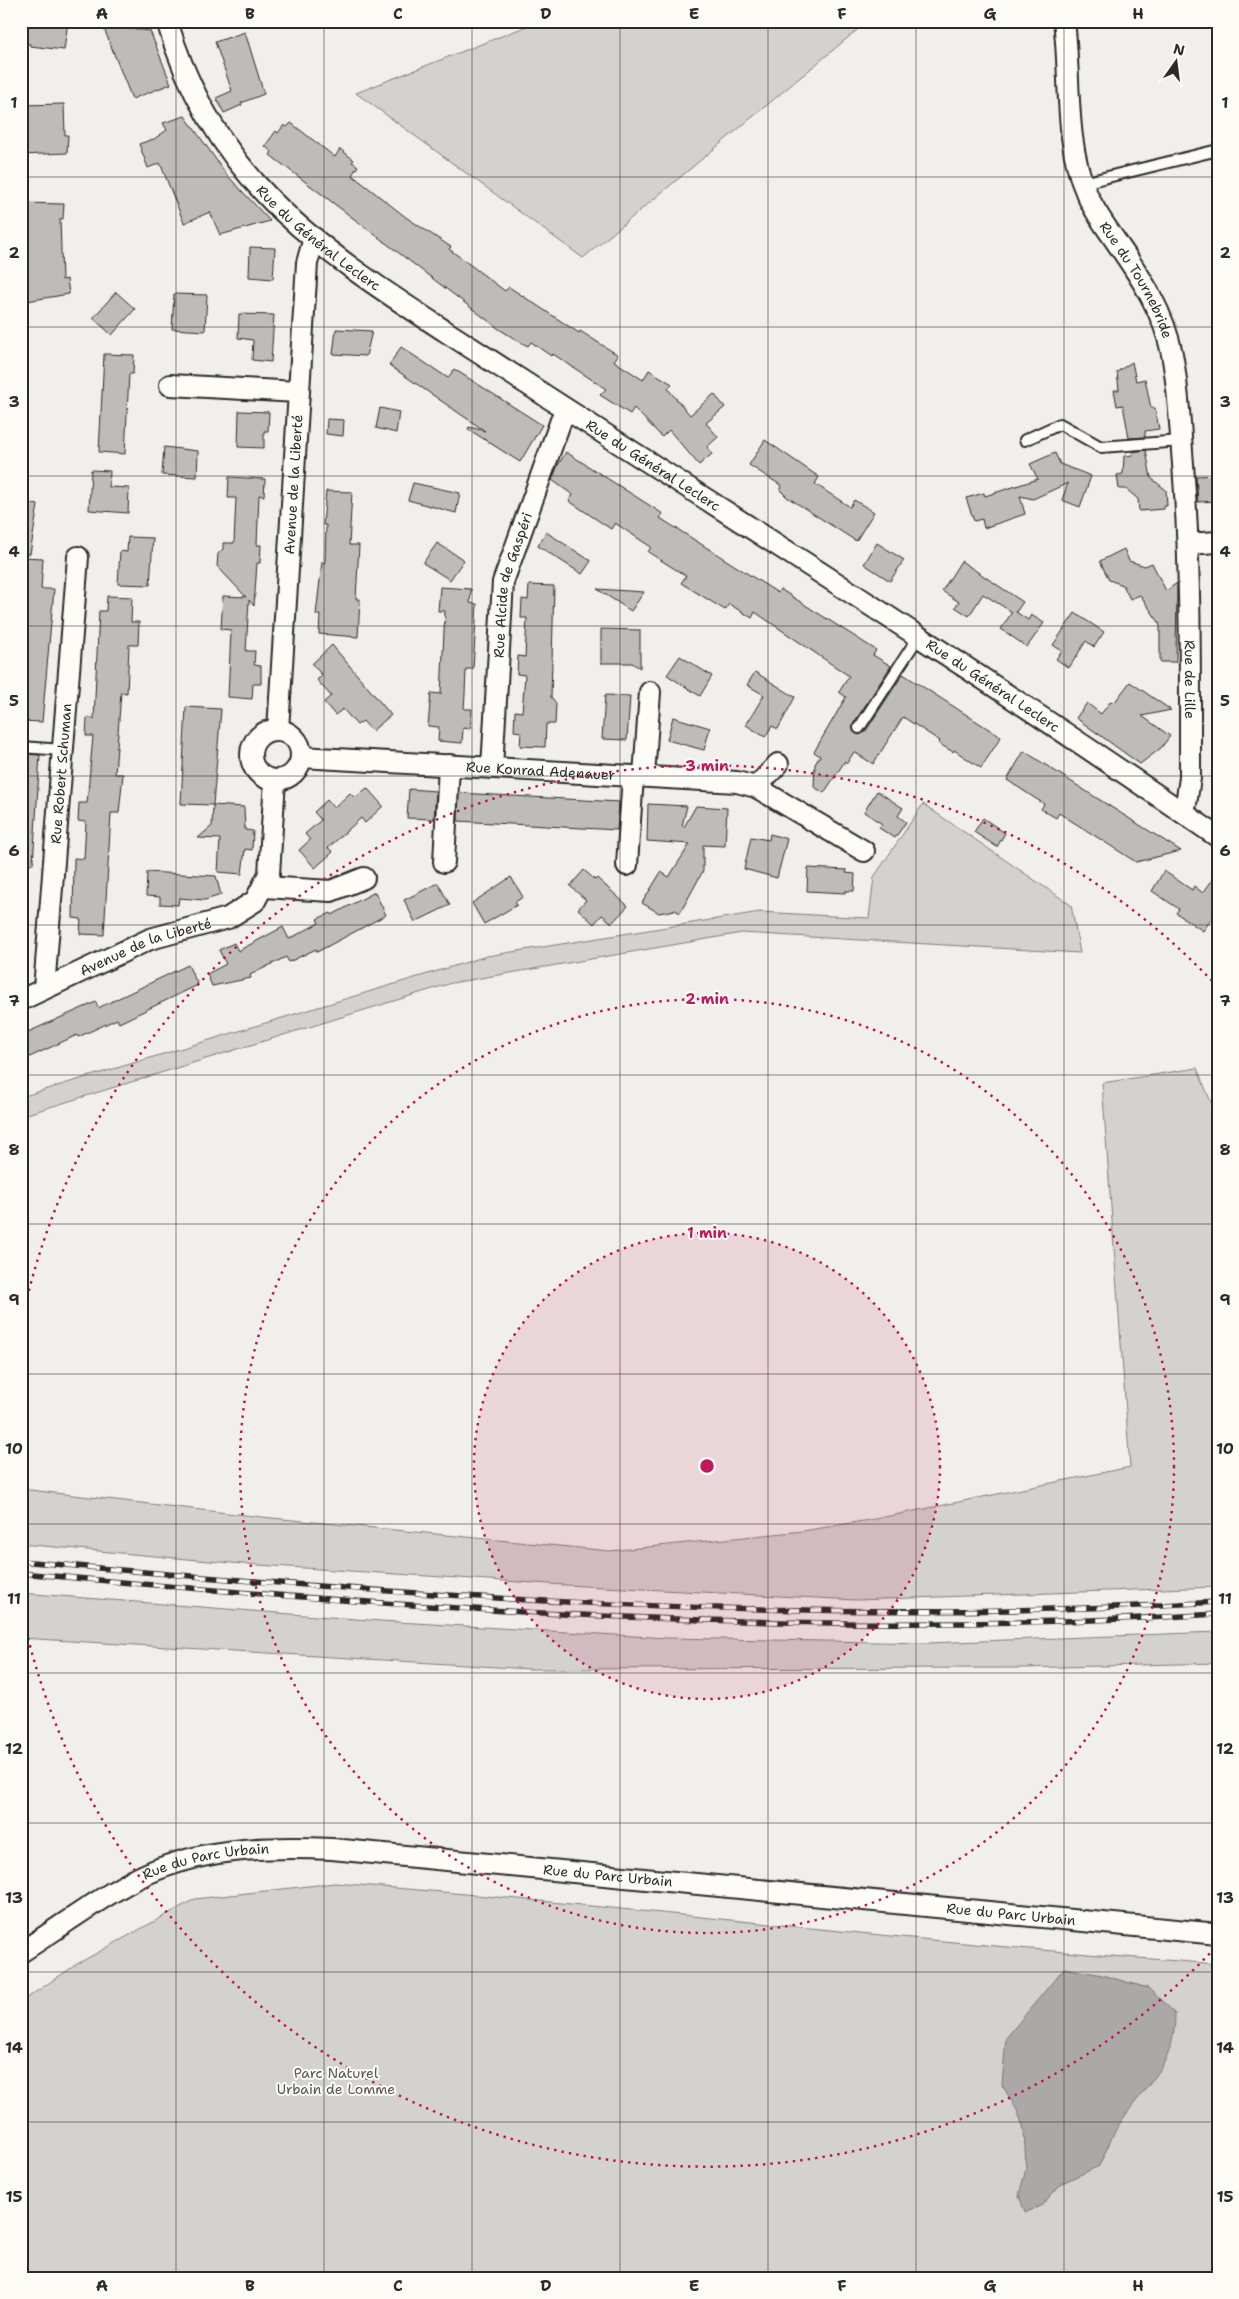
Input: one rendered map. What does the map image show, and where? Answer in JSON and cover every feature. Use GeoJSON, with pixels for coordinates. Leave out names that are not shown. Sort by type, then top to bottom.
{"type":"FeatureCollection","features":[{"type":"Feature","properties":{"kind":"street","name":"Rue du Général Leclerc"},"geometry":{"type":"LineString","coordinates":[[167,21],[195,95],[220,136],[261,189],[314,238],[365,278],[919,636],[1218,837]]}},
{"type":"Feature","properties":{"kind":"street","name":"Rue du Tournebride"},"geometry":{"type":"LineString","coordinates":[[1064,21],[1076,159],[1083,184],[1098,215],[1149,292],[1162,319],[1172,353],[1181,441],[1188,544]]}},
{"type":"Feature","properties":{"kind":"street","name":"Avenue de la Liberté"},"geometry":{"type":"LineString","coordinates":[[278,730],[306,263],[314,238]]}},
{"type":"Feature","properties":{"kind":"street"},"geometry":{"type":"LineString","coordinates":[[170,384],[298,392]]}},
{"type":"Feature","properties":{"kind":"street","name":"Rue Alcide de Gaspéri"},"geometry":{"type":"LineString","coordinates":[[492,768],[503,582],[565,409]]}},
{"type":"Feature","properties":{"kind":"street"},"geometry":{"type":"LineString","coordinates":[[1188,544],[1218,542]]}},
{"type":"Feature","properties":{"kind":"street","name":"Rue de Lille"},"geometry":{"type":"LineString","coordinates":[[1182,812],[1186,804],[1190,778],[1188,544]]}},
{"type":"Feature","properties":{"kind":"street","name":"Rue Robert Schuman"},"geometry":{"type":"LineString","coordinates":[[44,989],[78,557]]}},
{"type":"Feature","properties":{"kind":"street","name":"Rue Konrad Adenauer"},"geometry":{"type":"LineString","coordinates":[[627,865],[650,692]]}},
{"type":"Feature","properties":{"kind":"street"},"geometry":{"type":"LineString","coordinates":[[278,730],[295,739],[301,757],[296,771],[290,776],[275,780],[262,776],[253,764],[251,757],[254,744],[264,733],[278,730]]}},
{"type":"Feature","properties":{"kind":"street","name":"Rue Konrad Adenauer"},"geometry":{"type":"LineString","coordinates":[[301,757],[737,782],[756,787],[864,851]]}},
{"type":"Feature","properties":{"kind":"street"},"geometry":{"type":"LineString","coordinates":[[756,787],[778,764]]}},
{"type":"Feature","properties":{"kind":"street","name":"Rue Konrad Adenauer"},"geometry":{"type":"LineString","coordinates":[[444,862],[449,765]]}},
{"type":"Feature","properties":{"kind":"street","name":"Avenue de la Liberté"},"geometry":{"type":"LineString","coordinates":[[21,1000],[150,939],[228,918],[256,901],[264,887],[271,860],[275,780]]}},
{"type":"Feature","properties":{"kind":"street"},"geometry":{"type":"LineString","coordinates":[[264,887],[332,892],[364,878]]}},
{"type":"Feature","properties":{"kind":"street","name":"Rue du Parc Urbain"},"geometry":{"type":"LineString","coordinates":[[21,1952],[80,1912],[136,1879],[162,1869],[218,1853],[272,1847],[332,1849],[1218,1934]]}},
{"type":"Feature","properties":{"kind":"lane"},"geometry":{"type":"LineString","coordinates":[[1083,184],[1218,150]]}},
{"type":"Feature","properties":{"kind":"lane"},"geometry":{"type":"LineString","coordinates":[[1025,440],[1060,424],[1101,447],[1181,441]]}},
{"type":"Feature","properties":{"kind":"lane"},"geometry":{"type":"LineString","coordinates":[[859,728],[919,636]]}},
{"type":"Feature","properties":{"kind":"lane"},"geometry":{"type":"LineString","coordinates":[[21,747],[63,750]]}},
{"type":"Feature","properties":{"kind":"green space"},"geometry":{"type":"Polygon","coordinates":[[[540,21],[868,21],[583,258],[356,93],[540,21]]]}},
{"type":"Feature","properties":{"kind":"green space"},"geometry":{"type":"Polygon","coordinates":[[[923,804],[1071,905],[1080,953],[742,933],[452,983],[21,1116],[21,1097],[487,956],[760,912],[869,918],[874,877],[923,804]]]}},
{"type":"Feature","properties":{"kind":"green space"},"geometry":{"type":"Polygon","coordinates":[[[1197,1068],[1218,1119],[1218,1587],[856,1600],[565,1585],[243,1564],[21,1544],[21,1489],[262,1517],[610,1551],[803,1531],[875,1519],[1130,1467],[1102,1083],[1197,1068]]]}},
{"type":"Feature","properties":{"kind":"green space"},"geometry":{"type":"Polygon","coordinates":[[[21,1593],[381,1621],[667,1638],[928,1643],[1218,1632],[1218,1663],[1022,1668],[530,1669],[21,1638],[21,1593]]]}},
{"type":"Feature","properties":{"kind":"green space","name":"Parc Naturel Urbain de Lomme"},"geometry":{"type":"Polygon","coordinates":[[[335,1883],[446,1892],[887,1936],[1218,1964],[1218,2278],[21,2278],[21,2002],[77,1964],[195,1899],[335,1883]]]}},
{"type":"Feature","properties":{"kind":"shaded area"},"geometry":{"type":"Polygon","coordinates":[[[1064,1968],[1102,1975],[1148,1988],[1175,2013],[1174,2032],[1164,2063],[1117,2128],[1099,2166],[1062,2183],[1042,2205],[1025,2213],[1019,2195],[1026,2169],[1024,2129],[1017,2110],[1002,2085],[1006,2038],[1064,1968]]]}},
{"type":"Feature","properties":{"kind":"building"},"geometry":{"type":"Polygon","coordinates":[[[26,21],[68,21],[64,50],[30,46],[30,44],[23,43],[26,21]]]}},
{"type":"Feature","properties":{"kind":"building"},"geometry":{"type":"Polygon","coordinates":[[[103,26],[150,31],[171,84],[132,99],[103,26]]]}},
{"type":"Feature","properties":{"kind":"building"},"geometry":{"type":"Polygon","coordinates":[[[245,32],[264,94],[241,103],[242,105],[224,113],[216,98],[232,91],[215,42],[245,32]]]}},
{"type":"Feature","properties":{"kind":"building"},"geometry":{"type":"Polygon","coordinates":[[[64,104],[65,135],[68,135],[67,153],[21,155],[21,105],[64,104]]]}},
{"type":"Feature","properties":{"kind":"building"},"geometry":{"type":"Polygon","coordinates":[[[185,116],[227,175],[270,221],[220,235],[210,212],[184,223],[160,163],[148,168],[139,144],[154,139],[167,130],[163,123],[185,116]]]}},
{"type":"Feature","properties":{"kind":"building"},"geometry":{"type":"Polygon","coordinates":[[[291,123],[335,157],[340,149],[354,160],[352,162],[358,166],[352,175],[407,218],[451,247],[449,249],[505,291],[509,287],[579,333],[580,331],[618,355],[614,361],[643,380],[649,370],[672,384],[668,389],[690,415],[714,394],[725,407],[706,423],[718,437],[707,447],[712,454],[699,465],[669,430],[662,437],[634,408],[630,414],[600,395],[606,389],[553,354],[551,356],[531,342],[528,346],[499,329],[270,155],[272,152],[265,146],[276,131],[278,133],[284,125],[287,127],[291,123]]]}},
{"type":"Feature","properties":{"kind":"building"},"geometry":{"type":"Polygon","coordinates":[[[21,203],[64,204],[63,219],[60,219],[62,280],[67,279],[69,294],[21,302],[21,203]]]}},
{"type":"Feature","properties":{"kind":"building"},"geometry":{"type":"Polygon","coordinates":[[[250,247],[275,248],[273,279],[249,277],[250,247]]]}},
{"type":"Feature","properties":{"kind":"building"},"geometry":{"type":"Polygon","coordinates":[[[116,292],[135,309],[112,335],[93,318],[116,292]]]}},
{"type":"Feature","properties":{"kind":"building"},"geometry":{"type":"Polygon","coordinates":[[[174,294],[207,295],[205,331],[172,329],[174,294]]]}},
{"type":"Feature","properties":{"kind":"building"},"geometry":{"type":"Polygon","coordinates":[[[239,314],[274,315],[271,362],[252,360],[253,340],[238,338],[239,314]]]}},
{"type":"Feature","properties":{"kind":"building"},"geometry":{"type":"Polygon","coordinates":[[[336,329],[372,331],[366,356],[333,354],[336,329]]]}},
{"type":"Feature","properties":{"kind":"building"},"geometry":{"type":"Polygon","coordinates":[[[401,347],[448,378],[454,369],[542,425],[520,462],[468,429],[469,427],[485,431],[389,365],[401,347]]]}},
{"type":"Feature","properties":{"kind":"building"},"geometry":{"type":"Polygon","coordinates":[[[104,354],[134,355],[133,374],[129,374],[125,454],[99,452],[104,354]]]}},
{"type":"Feature","properties":{"kind":"building"},"geometry":{"type":"Polygon","coordinates":[[[1132,362],[1136,381],[1145,379],[1151,408],[1155,408],[1159,429],[1145,431],[1145,437],[1129,438],[1123,405],[1117,406],[1114,390],[1119,390],[1117,372],[1132,362]]]}},
{"type":"Feature","properties":{"kind":"building"},"geometry":{"type":"Polygon","coordinates":[[[380,408],[399,412],[396,433],[376,428],[380,408]]]}},
{"type":"Feature","properties":{"kind":"building"},"geometry":{"type":"Polygon","coordinates":[[[239,411],[269,412],[268,431],[264,431],[264,448],[238,447],[239,411]]]}},
{"type":"Feature","properties":{"kind":"building"},"geometry":{"type":"Polygon","coordinates":[[[327,419],[344,420],[343,436],[326,434],[327,419]]]}},
{"type":"Feature","properties":{"kind":"building"},"geometry":{"type":"Polygon","coordinates":[[[765,440],[819,477],[815,484],[850,507],[854,500],[874,512],[856,541],[787,497],[780,490],[782,486],[749,465],[765,440]]]}},
{"type":"Feature","properties":{"kind":"building"},"geometry":{"type":"Polygon","coordinates":[[[164,447],[198,451],[197,477],[162,475],[164,447]]]}},
{"type":"Feature","properties":{"kind":"building"},"geometry":{"type":"Polygon","coordinates":[[[1146,450],[1151,478],[1166,490],[1167,506],[1164,506],[1164,509],[1139,511],[1138,499],[1126,489],[1119,489],[1117,475],[1123,474],[1124,456],[1133,455],[1132,452],[1146,450]]]}},
{"type":"Feature","properties":{"kind":"building"},"geometry":{"type":"Polygon","coordinates":[[[566,452],[663,514],[660,518],[778,593],[780,589],[876,650],[873,655],[891,666],[853,724],[855,733],[859,735],[865,732],[903,674],[1001,737],[981,768],[954,750],[953,752],[938,743],[940,741],[903,717],[873,764],[854,752],[847,763],[845,761],[824,793],[814,787],[815,764],[820,756],[814,752],[846,697],[839,692],[849,676],[755,612],[752,618],[729,604],[725,610],[681,583],[686,576],[648,552],[651,547],[615,523],[611,529],[569,501],[573,495],[552,480],[566,452]]]}},
{"type":"Feature","properties":{"kind":"building"},"geometry":{"type":"Polygon","coordinates":[[[1055,453],[1060,464],[1091,476],[1080,507],[1062,500],[1068,483],[1033,499],[1020,496],[1025,514],[984,528],[982,519],[974,521],[966,498],[984,493],[985,496],[1038,479],[1030,464],[1055,453]]]}},
{"type":"Feature","properties":{"kind":"building"},"geometry":{"type":"Polygon","coordinates":[[[91,470],[110,471],[109,487],[129,488],[128,513],[89,510],[91,470]]]}},
{"type":"Feature","properties":{"kind":"building"},"geometry":{"type":"Polygon","coordinates":[[[1218,475],[1218,501],[1198,502],[1196,476],[1218,475]]]}},
{"type":"Feature","properties":{"kind":"building"},"geometry":{"type":"Polygon","coordinates":[[[229,477],[265,479],[264,496],[259,495],[257,545],[261,545],[260,563],[257,563],[254,606],[249,600],[246,651],[255,651],[254,665],[261,666],[261,684],[253,684],[252,699],[228,697],[231,630],[221,629],[223,596],[246,597],[217,566],[218,554],[223,549],[223,543],[234,543],[236,498],[228,498],[229,477]]]}},
{"type":"Feature","properties":{"kind":"building"},"geometry":{"type":"Polygon","coordinates":[[[413,483],[460,493],[456,513],[408,500],[413,483]]]}},
{"type":"Feature","properties":{"kind":"building"},"geometry":{"type":"Polygon","coordinates":[[[326,491],[352,492],[349,545],[359,545],[356,599],[360,599],[358,637],[319,634],[320,615],[316,615],[322,562],[325,563],[326,525],[323,525],[326,491]]]}},
{"type":"Feature","properties":{"kind":"building"},"geometry":{"type":"Polygon","coordinates":[[[21,502],[38,505],[30,554],[21,553],[21,502]]]}},
{"type":"Feature","properties":{"kind":"building"},"geometry":{"type":"Polygon","coordinates":[[[546,532],[591,561],[582,574],[538,546],[546,532]]]}},
{"type":"Feature","properties":{"kind":"building"},"geometry":{"type":"Polygon","coordinates":[[[128,537],[153,538],[150,585],[118,584],[120,551],[127,552],[128,537]]]}},
{"type":"Feature","properties":{"kind":"building"},"geometry":{"type":"Polygon","coordinates":[[[437,543],[464,560],[450,580],[423,563],[437,543]]]}},
{"type":"Feature","properties":{"kind":"building"},"geometry":{"type":"Polygon","coordinates":[[[877,543],[904,560],[890,581],[864,564],[877,543]]]}},
{"type":"Feature","properties":{"kind":"building"},"geometry":{"type":"Polygon","coordinates":[[[1124,549],[1129,561],[1145,566],[1152,563],[1166,591],[1177,583],[1176,662],[1160,662],[1160,626],[1158,621],[1140,595],[1130,599],[1123,585],[1109,580],[1100,561],[1124,549]]]}},
{"type":"Feature","properties":{"kind":"building"},"geometry":{"type":"Polygon","coordinates":[[[21,557],[43,558],[41,589],[54,589],[42,722],[21,721],[21,557]]]}},
{"type":"Feature","properties":{"kind":"building"},"geometry":{"type":"Polygon","coordinates":[[[961,561],[1023,602],[1016,612],[1028,620],[1031,615],[1044,623],[1027,647],[1001,629],[1012,612],[983,594],[969,616],[955,607],[959,602],[942,591],[961,561]]]}},
{"type":"Feature","properties":{"kind":"building"},"geometry":{"type":"Polygon","coordinates":[[[529,585],[554,586],[551,697],[556,703],[555,724],[546,724],[545,747],[520,746],[521,732],[514,731],[515,711],[522,712],[525,675],[517,674],[518,656],[525,657],[527,618],[521,618],[522,599],[528,600],[529,585]]]}},
{"type":"Feature","properties":{"kind":"building"},"geometry":{"type":"Polygon","coordinates":[[[440,587],[471,589],[470,603],[477,604],[473,669],[466,669],[464,709],[472,709],[470,729],[463,728],[462,743],[438,741],[439,727],[428,726],[431,693],[441,694],[445,611],[438,611],[440,587]]]}},
{"type":"Feature","properties":{"kind":"building"},"geometry":{"type":"Polygon","coordinates":[[[597,589],[644,592],[631,611],[597,589]]]}},
{"type":"Feature","properties":{"kind":"building"},"geometry":{"type":"Polygon","coordinates":[[[107,596],[132,597],[131,622],[139,622],[138,645],[129,645],[127,693],[121,692],[115,774],[123,774],[119,813],[111,813],[104,935],[80,934],[81,919],[73,918],[74,858],[84,859],[86,822],[78,821],[79,803],[87,803],[93,736],[86,736],[87,718],[94,719],[99,611],[106,611],[107,596]]]}},
{"type":"Feature","properties":{"kind":"building"},"geometry":{"type":"Polygon","coordinates":[[[1075,613],[1104,632],[1094,647],[1086,641],[1069,668],[1056,659],[1062,651],[1053,645],[1075,613]]]}},
{"type":"Feature","properties":{"kind":"building"},"geometry":{"type":"Polygon","coordinates":[[[601,629],[640,630],[640,668],[632,663],[601,663],[601,629]]]}},
{"type":"Feature","properties":{"kind":"building"},"geometry":{"type":"Polygon","coordinates":[[[332,645],[391,715],[372,731],[363,721],[357,725],[343,709],[335,715],[324,702],[331,696],[317,680],[322,675],[312,664],[332,645]]]}},
{"type":"Feature","properties":{"kind":"building"},"geometry":{"type":"Polygon","coordinates":[[[680,656],[712,676],[700,696],[667,675],[680,656]]]}},
{"type":"Feature","properties":{"kind":"building"},"geometry":{"type":"Polygon","coordinates":[[[755,672],[795,697],[778,729],[772,726],[765,737],[746,725],[764,695],[747,685],[755,672]]]}},
{"type":"Feature","properties":{"kind":"building"},"geometry":{"type":"Polygon","coordinates":[[[1130,682],[1171,710],[1142,716],[1170,736],[1161,748],[1140,764],[1076,718],[1087,703],[1101,714],[1111,701],[1114,703],[1130,682]]]}},
{"type":"Feature","properties":{"kind":"building"},"geometry":{"type":"Polygon","coordinates":[[[605,695],[630,696],[627,740],[602,739],[605,695]]]}},
{"type":"Feature","properties":{"kind":"building"},"geometry":{"type":"Polygon","coordinates":[[[186,707],[221,709],[213,805],[181,804],[186,707]]]}},
{"type":"Feature","properties":{"kind":"building"},"geometry":{"type":"Polygon","coordinates":[[[673,717],[710,728],[704,750],[667,740],[673,717]]]}},
{"type":"Feature","properties":{"kind":"building"},"geometry":{"type":"Polygon","coordinates":[[[1024,751],[1181,851],[1136,862],[1059,813],[1056,818],[1041,809],[1044,804],[1007,780],[1024,751]]]}},
{"type":"Feature","properties":{"kind":"building"},"geometry":{"type":"Polygon","coordinates":[[[21,754],[40,755],[33,864],[21,864],[21,754]]]}},
{"type":"Feature","properties":{"kind":"building"},"geometry":{"type":"Polygon","coordinates":[[[367,788],[383,806],[365,823],[361,818],[328,848],[333,852],[315,868],[299,850],[310,840],[305,834],[321,820],[314,812],[327,800],[334,808],[350,793],[355,798],[367,788]]]}},
{"type":"Feature","properties":{"kind":"building"},"geometry":{"type":"Polygon","coordinates":[[[409,789],[436,791],[434,819],[407,818],[409,789]]]}},
{"type":"Feature","properties":{"kind":"building"},"geometry":{"type":"Polygon","coordinates":[[[877,791],[903,808],[898,816],[906,822],[895,838],[879,828],[882,824],[864,812],[877,791]]]}},
{"type":"Feature","properties":{"kind":"building"},"geometry":{"type":"Polygon","coordinates":[[[459,793],[619,802],[617,830],[458,821],[459,793]]]}},
{"type":"Feature","properties":{"kind":"building"},"geometry":{"type":"Polygon","coordinates":[[[648,804],[687,806],[682,826],[684,827],[696,806],[727,808],[725,846],[703,845],[703,871],[680,913],[675,910],[659,913],[642,903],[661,872],[669,877],[690,844],[647,841],[648,804]]]}},
{"type":"Feature","properties":{"kind":"building"},"geometry":{"type":"Polygon","coordinates":[[[213,805],[244,807],[245,830],[253,831],[252,850],[245,849],[242,874],[218,872],[220,839],[198,838],[212,826],[213,805]]]}},
{"type":"Feature","properties":{"kind":"building"},"geometry":{"type":"Polygon","coordinates":[[[983,818],[1005,833],[997,847],[974,832],[983,818]]]}},
{"type":"Feature","properties":{"kind":"building"},"geometry":{"type":"Polygon","coordinates":[[[770,834],[787,839],[777,878],[744,869],[751,837],[769,840],[770,834]]]}},
{"type":"Feature","properties":{"kind":"building"},"geometry":{"type":"Polygon","coordinates":[[[808,868],[847,870],[846,873],[855,874],[854,891],[845,891],[845,893],[807,891],[808,868]]]}},
{"type":"Feature","properties":{"kind":"building"},"geometry":{"type":"Polygon","coordinates":[[[584,870],[595,880],[597,878],[628,906],[612,923],[602,915],[594,924],[578,909],[586,900],[570,886],[584,870]]]}},
{"type":"Feature","properties":{"kind":"building"},"geometry":{"type":"Polygon","coordinates":[[[1164,871],[1192,890],[1194,886],[1203,893],[1218,872],[1218,910],[1203,931],[1176,913],[1179,909],[1152,891],[1164,871]]]}},
{"type":"Feature","properties":{"kind":"building"},"geometry":{"type":"Polygon","coordinates":[[[147,872],[216,876],[221,895],[205,900],[179,898],[178,905],[160,904],[160,897],[146,896],[147,872]]]}},
{"type":"Feature","properties":{"kind":"building"},"geometry":{"type":"Polygon","coordinates":[[[511,877],[523,897],[515,902],[517,905],[484,924],[472,903],[511,877]]]}},
{"type":"Feature","properties":{"kind":"building"},"geometry":{"type":"Polygon","coordinates":[[[438,883],[450,905],[415,922],[404,900],[438,883]]]}},
{"type":"Feature","properties":{"kind":"building"},"geometry":{"type":"Polygon","coordinates":[[[375,892],[386,915],[317,952],[316,949],[289,962],[286,957],[250,975],[251,978],[212,986],[207,974],[226,964],[219,950],[234,943],[238,951],[283,927],[289,939],[319,923],[317,919],[331,913],[332,915],[375,892]]]}},
{"type":"Feature","properties":{"kind":"building"},"geometry":{"type":"Polygon","coordinates":[[[188,965],[198,985],[119,1023],[117,1019],[21,1061],[21,1035],[96,1002],[98,1008],[188,965]]]}},
{"type":"Feature","properties":{"kind":"railway"},"geometry":{"type":"LineString","coordinates":[[21,1561],[470,1597],[619,1604],[917,1611],[1067,1609],[1218,1602]]}},
{"type":"Feature","properties":{"kind":"railway"},"geometry":{"type":"LineString","coordinates":[[21,1573],[320,1599],[619,1617],[768,1622],[918,1623],[1068,1621],[1218,1614]]}}]}
